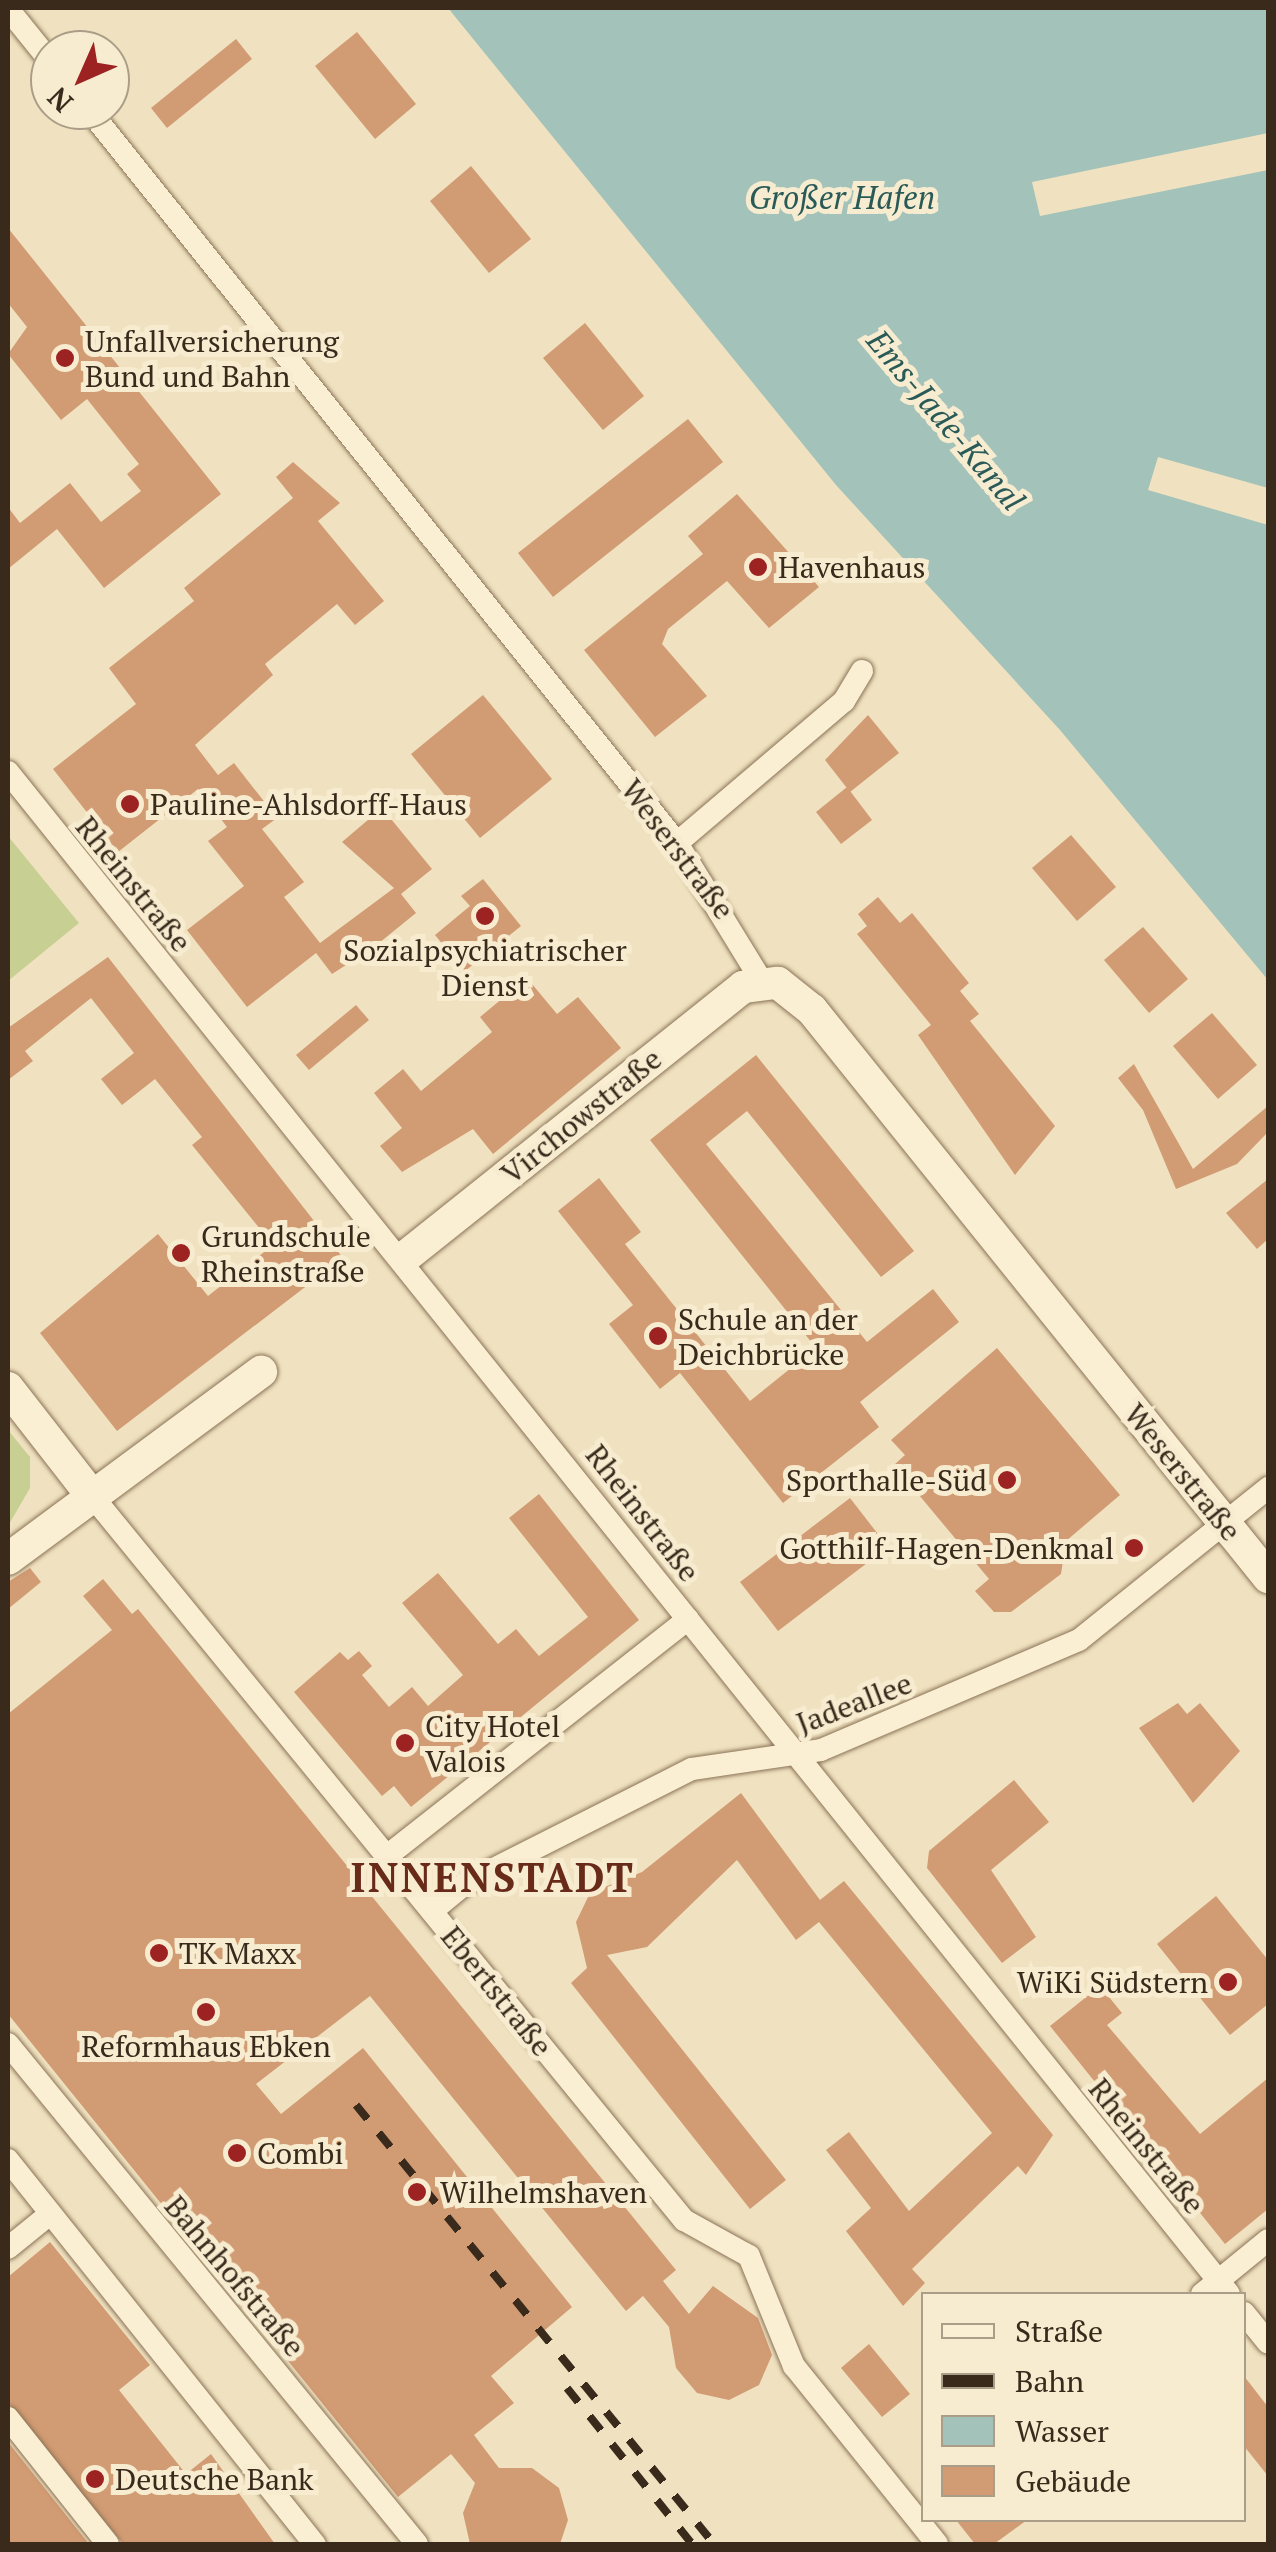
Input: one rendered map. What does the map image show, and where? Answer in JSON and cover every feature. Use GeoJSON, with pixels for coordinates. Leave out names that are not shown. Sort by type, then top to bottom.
{"type":"FeatureCollection","features":[{"type":"Feature","properties":{"kind":"street"},"geometry":{"type":"LineString","coordinates":[[8,10],[30,36]]}},
{"type":"Feature","properties":{"kind":"street","name":"Weserstraße"},"geometry":{"type":"LineString","coordinates":[[105,130],[677,843],[760,980],[778,982],[812,1010],[1268,1577]]}},
{"type":"Feature","properties":{"kind":"street"},"geometry":{"type":"LineString","coordinates":[[677,843],[844,701],[862,670]]}},
{"type":"Feature","properties":{"kind":"street","name":"Rheinstraße"},"geometry":{"type":"LineString","coordinates":[[8,772],[348,1204],[405,1257],[1216,2290]]}},
{"type":"Feature","properties":{"kind":"street","name":"Virchowstraße"},"geometry":{"type":"LineString","coordinates":[[405,1257],[760,980]]}},
{"type":"Feature","properties":{"kind":"street"},"geometry":{"type":"LineString","coordinates":[[8,1559],[261,1372]]}},
{"type":"Feature","properties":{"kind":"street","name":"Ebertstraße"},"geometry":{"type":"LineString","coordinates":[[8,1388],[684,2220],[750,2256],[794,2366],[921,2520]]}},
{"type":"Feature","properties":{"kind":"street","name":"Jadeallee"},"geometry":{"type":"LineString","coordinates":[[432,1911],[466,1883],[692,1768],[795,1758],[1078,1640],[1268,1488]]}},
{"type":"Feature","properties":{"kind":"street"},"geometry":{"type":"LineString","coordinates":[[387,1856],[688,1619]]}},
{"type":"Feature","properties":{"kind":"street","name":"Bahnhofstraße"},"geometry":{"type":"LineString","coordinates":[[8,2044],[417,2544]]}},
{"type":"Feature","properties":{"kind":"street"},"geometry":{"type":"LineString","coordinates":[[8,2160],[316,2544]]}},
{"type":"Feature","properties":{"kind":"street"},"geometry":{"type":"LineString","coordinates":[[8,2248],[50,2214]]}},
{"type":"Feature","properties":{"kind":"street"},"geometry":{"type":"LineString","coordinates":[[1216,2290],[1268,2240]]}},
{"type":"Feature","properties":{"kind":"street"},"geometry":{"type":"LineString","coordinates":[[1246,2315],[1268,2343]]}},
{"type":"Feature","properties":{"kind":"street"},"geometry":{"type":"LineString","coordinates":[[8,2418],[108,2544]]}},
{"type":"Feature","properties":{"kind":"street","name":"Ebertstraße"},"geometry":{"type":"LineString","coordinates":[[923,2522],[937,2544]]}},
{"type":"Feature","properties":{"kind":"green space"},"geometry":{"type":"Polygon","coordinates":[[[8,836],[79,923],[8,981],[8,836]]]}},
{"type":"Feature","properties":{"kind":"green space"},"geometry":{"type":"Polygon","coordinates":[[[8,1430],[30,1457],[30,1488],[8,1526],[8,1430]]]}},
{"type":"Feature","properties":{"kind":"water","name":"Großer Hafen"},"geometry":{"type":"Polygon","coordinates":[[[448,8],[1268,8],[1268,133],[1032,182],[1040,216],[1268,170],[1268,488],[1158,457],[1148,490],[1268,525],[1268,980],[1060,730],[836,485],[448,8]]]}},
{"type":"Feature","properties":{"kind":"building"},"geometry":{"type":"Polygon","coordinates":[[[357,32],[416,104],[375,139],[315,66],[357,32]]]}},
{"type":"Feature","properties":{"kind":"building"},"geometry":{"type":"Polygon","coordinates":[[[236,39],[252,59],[167,128],[151,108],[236,39]]]}},
{"type":"Feature","properties":{"kind":"building"},"geometry":{"type":"Polygon","coordinates":[[[471,166],[531,239],[489,273],[430,201],[471,166]]]}},
{"type":"Feature","properties":{"kind":"building"},"geometry":{"type":"Polygon","coordinates":[[[8,228],[221,494],[104,588],[57,529],[8,569],[8,507],[20,523],[70,483],[101,522],[141,491],[127,474],[139,464],[87,399],[61,420],[8,354],[27,327],[8,303],[8,228]]]}},
{"type":"Feature","properties":{"kind":"building"},"geometry":{"type":"Polygon","coordinates":[[[585,323],[644,396],[603,430],[543,358],[585,323]]]}},
{"type":"Feature","properties":{"kind":"building"},"geometry":{"type":"Polygon","coordinates":[[[688,419],[723,462],[553,597],[518,553],[688,419]]]}},
{"type":"Feature","properties":{"kind":"building"},"geometry":{"type":"Polygon","coordinates":[[[293,462],[340,503],[318,521],[384,601],[355,625],[337,604],[265,664],[273,675],[195,745],[218,775],[234,763],[277,818],[262,829],[304,882],[284,897],[320,943],[394,888],[342,842],[382,808],[432,869],[401,894],[416,913],[374,947],[332,974],[316,953],[247,1007],[187,930],[244,886],[208,841],[227,827],[198,789],[118,852],[53,769],[136,704],[109,668],[194,601],[184,588],[293,498],[276,477],[293,462]]]}},
{"type":"Feature","properties":{"kind":"building"},"geometry":{"type":"Polygon","coordinates":[[[737,494],[819,587],[769,628],[727,581],[668,629],[662,644],[707,696],[655,737],[584,650],[703,554],[688,536],[737,494]]]}},
{"type":"Feature","properties":{"kind":"building"},"geometry":{"type":"Polygon","coordinates":[[[483,695],[552,779],[480,838],[411,754],[483,695]]]}},
{"type":"Feature","properties":{"kind":"building"},"geometry":{"type":"Polygon","coordinates":[[[868,715],[899,753],[850,792],[825,760],[868,715]]]}},
{"type":"Feature","properties":{"kind":"building"},"geometry":{"type":"Polygon","coordinates":[[[847,787],[872,820],[841,844],[816,812],[847,787]]]}},
{"type":"Feature","properties":{"kind":"building"},"geometry":{"type":"Polygon","coordinates":[[[1071,835],[1116,887],[1077,921],[1032,868],[1071,835]]]}},
{"type":"Feature","properties":{"kind":"building","name":"Sozialpsychiatrischer Dienst"},"geometry":{"type":"Polygon","coordinates":[[[483,879],[521,926],[465,971],[435,935],[470,906],[461,896],[483,879]]]}},
{"type":"Feature","properties":{"kind":"building"},"geometry":{"type":"Polygon","coordinates":[[[878,897],[900,923],[912,913],[969,983],[960,991],[979,1014],[970,1021],[1055,1126],[1015,1175],[918,1035],[931,1025],[857,934],[867,926],[858,914],[878,897]]]}},
{"type":"Feature","properties":{"kind":"building"},"geometry":{"type":"Polygon","coordinates":[[[1143,927],[1188,979],[1149,1013],[1104,960],[1143,927]]]}},
{"type":"Feature","properties":{"kind":"building"},"geometry":{"type":"Polygon","coordinates":[[[108,957],[343,1258],[117,1431],[40,1333],[158,1234],[208,1296],[273,1245],[192,1145],[202,1137],[155,1079],[122,1105],[101,1079],[134,1053],[91,998],[25,1051],[33,1061],[8,1080],[8,1028],[108,957]]]}},
{"type":"Feature","properties":{"kind":"building"},"geometry":{"type":"Polygon","coordinates":[[[527,978],[557,1014],[578,997],[621,1048],[493,1154],[473,1129],[402,1172],[380,1146],[402,1128],[374,1093],[403,1069],[421,1091],[492,1032],[480,1017],[527,978]]]}},
{"type":"Feature","properties":{"kind":"building"},"geometry":{"type":"Polygon","coordinates":[[[356,1005],[369,1020],[309,1070],[296,1055],[356,1005]]]}},
{"type":"Feature","properties":{"kind":"building"},"geometry":{"type":"Polygon","coordinates":[[[1212,1013],[1257,1065],[1218,1099],[1173,1046],[1212,1013]]]}},
{"type":"Feature","properties":{"kind":"building"},"geometry":{"type":"Polygon","coordinates":[[[756,1055],[914,1251],[881,1277],[747,1111],[706,1144],[867,1342],[933,1289],[959,1322],[860,1402],[879,1427],[783,1503],[680,1373],[660,1389],[609,1324],[633,1305],[558,1211],[599,1178],[641,1232],[625,1244],[750,1401],[816,1348],[650,1140],[756,1055]]]}},
{"type":"Feature","properties":{"kind":"building"},"geometry":{"type":"Polygon","coordinates":[[[1134,1064],[1193,1169],[1268,1106],[1268,1132],[1237,1164],[1176,1189],[1143,1110],[1118,1078],[1134,1064]]]}},
{"type":"Feature","properties":{"kind":"building"},"geometry":{"type":"Polygon","coordinates":[[[1268,1179],[1268,1239],[1257,1249],[1226,1213],[1268,1179]]]}},
{"type":"Feature","properties":{"kind":"building","name":"Sporthalle-Süd"},"geometry":{"type":"Polygon","coordinates":[[[997,1348],[1120,1495],[1066,1541],[1061,1574],[1011,1612],[994,1612],[975,1591],[989,1579],[894,1465],[905,1455],[891,1440],[997,1348]]]}},
{"type":"Feature","properties":{"kind":"building"},"geometry":{"type":"Polygon","coordinates":[[[539,1494],[639,1620],[411,1807],[394,1786],[382,1796],[294,1692],[340,1652],[348,1660],[359,1651],[372,1666],[362,1675],[389,1707],[412,1687],[428,1706],[463,1675],[402,1603],[438,1573],[498,1644],[516,1629],[539,1656],[588,1617],[509,1518],[539,1494]]]}},
{"type":"Feature","properties":{"kind":"building"},"geometry":{"type":"Polygon","coordinates":[[[850,1498],[888,1547],[778,1631],[740,1582],[850,1498]]]}},
{"type":"Feature","properties":{"kind":"building"},"geometry":{"type":"Polygon","coordinates":[[[30,1568],[41,1582],[8,1609],[8,1582],[30,1568]]]}},
{"type":"Feature","properties":{"kind":"building"},"geometry":{"type":"Polygon","coordinates":[[[103,1579],[132,1614],[138,1609],[676,2270],[663,2281],[689,2314],[713,2286],[758,2318],[772,2355],[759,2385],[729,2400],[697,2393],[676,2368],[669,2327],[643,2296],[626,2311],[370,1996],[256,2084],[281,2114],[363,2048],[572,2307],[491,2376],[514,2403],[474,2435],[499,2468],[532,2468],[559,2488],[568,2520],[560,2544],[470,2544],[463,2513],[475,2483],[451,2454],[398,2497],[8,2014],[8,1714],[112,1630],[83,1596],[103,1579]]]}},
{"type":"Feature","properties":{"kind":"building"},"geometry":{"type":"Polygon","coordinates":[[[1178,1703],[1187,1714],[1200,1703],[1240,1751],[1193,1803],[1139,1728],[1178,1703]]]}},
{"type":"Feature","properties":{"kind":"building"},"geometry":{"type":"Polygon","coordinates":[[[1014,1780],[1049,1822],[991,1870],[1036,1937],[1002,1963],[927,1868],[929,1851],[1014,1780]]]}},
{"type":"Feature","properties":{"kind":"building"},"geometry":{"type":"Polygon","coordinates":[[[741,1793],[820,1900],[844,1881],[1053,2135],[1026,2175],[1018,2166],[912,2269],[925,2283],[903,2306],[846,2231],[871,2208],[826,2150],[849,2132],[909,2211],[992,2133],[819,1922],[796,1940],[737,1860],[647,1947],[607,1955],[786,2180],[750,2209],[571,1983],[587,1968],[576,1922],[590,1893],[642,1872],[741,1793]]]}},
{"type":"Feature","properties":{"kind":"building","name":"WiKi Südstern"},"geometry":{"type":"Polygon","coordinates":[[[1216,1896],[1268,1960],[1268,2004],[1230,2035],[1157,1944],[1216,1896]]]}},
{"type":"Feature","properties":{"kind":"building"},"geometry":{"type":"Polygon","coordinates":[[[1100,1986],[1122,2013],[1107,2025],[1200,2134],[1268,2078],[1268,2209],[1225,2244],[1050,2026],[1100,1986]]]}},
{"type":"Feature","properties":{"kind":"building"},"geometry":{"type":"Polygon","coordinates":[[[50,2242],[150,2365],[119,2390],[186,2474],[211,2454],[275,2544],[123,2544],[8,2403],[8,2277],[50,2242]]]}},
{"type":"Feature","properties":{"kind":"building"},"geometry":{"type":"Polygon","coordinates":[[[869,2344],[910,2394],[882,2417],[841,2368],[869,2344]]]}},
{"type":"Feature","properties":{"kind":"building"},"geometry":{"type":"Polygon","coordinates":[[[1246,2379],[1268,2407],[1268,2476],[1246,2448],[1246,2379]]]}},
{"type":"Feature","properties":{"kind":"building"},"geometry":{"type":"Polygon","coordinates":[[[8,2442],[89,2544],[8,2544],[8,2442]]]}},
{"type":"Feature","properties":{"kind":"building"},"geometry":{"type":"Polygon","coordinates":[[[958,2522],[1024,2522],[994,2544],[975,2544],[958,2522]]]}},
{"type":"Feature","properties":{"kind":"railway"},"geometry":{"type":"LineString","coordinates":[[356,2105],[714,2544]]}},
{"type":"Feature","properties":{"kind":"railway"},"geometry":{"type":"LineString","coordinates":[[567,2388],[692,2544]]}},
{"type":"Feature","properties":{"kind":"place","name":"Unfallversicherung Bund und Bahn"},"geometry":{"type":"Point","coordinates":[65,358]}},
{"type":"Feature","properties":{"kind":"place","name":"Havenhaus"},"geometry":{"type":"Point","coordinates":[758,567]}},
{"type":"Feature","properties":{"kind":"place","name":"Pauline-Ahlsdorff-Haus"},"geometry":{"type":"Point","coordinates":[130,804]}},
{"type":"Feature","properties":{"kind":"place","name":"Sozialpsychiatrischer Dienst"},"geometry":{"type":"Point","coordinates":[485,916]}},
{"type":"Feature","properties":{"kind":"place","name":"Grundschule Rheinstraße"},"geometry":{"type":"Point","coordinates":[181,1253]}},
{"type":"Feature","properties":{"kind":"place","name":"Schule an der Deichbrücke"},"geometry":{"type":"Point","coordinates":[658,1336]}},
{"type":"Feature","properties":{"kind":"place","name":"Sporthalle-Süd"},"geometry":{"type":"Point","coordinates":[1007,1480]}},
{"type":"Feature","properties":{"kind":"place","name":"Gotthilf-Hagen-Denkmal"},"geometry":{"type":"Point","coordinates":[1134,1548]}},
{"type":"Feature","properties":{"kind":"place","name":"City Hotel Valois"},"geometry":{"type":"Point","coordinates":[405,1743]}},
{"type":"Feature","properties":{"kind":"place","name":"TK Maxx"},"geometry":{"type":"Point","coordinates":[159,1953]}},
{"type":"Feature","properties":{"kind":"place","name":"WiKi Südstern"},"geometry":{"type":"Point","coordinates":[1228,1982]}},
{"type":"Feature","properties":{"kind":"place","name":"Reformhaus Ebken"},"geometry":{"type":"Point","coordinates":[206,2012]}},
{"type":"Feature","properties":{"kind":"place","name":"Combi"},"geometry":{"type":"Point","coordinates":[237,2153]}},
{"type":"Feature","properties":{"kind":"place","name":"Wilhelmshaven"},"geometry":{"type":"Point","coordinates":[417,2192]}},
{"type":"Feature","properties":{"kind":"place","name":"Deutsche Bank"},"geometry":{"type":"Point","coordinates":[95,2479]}},
{"type":"Feature","properties":{"kind":"district","name":"INNENSTADT"},"geometry":{"type":"Point","coordinates":[493,1877]}},
{"type":"Feature","properties":{"kind":"water label","name":"Ems-Jade-Kanal"},"geometry":{"type":"Point","coordinates":[946,420]}}]}
